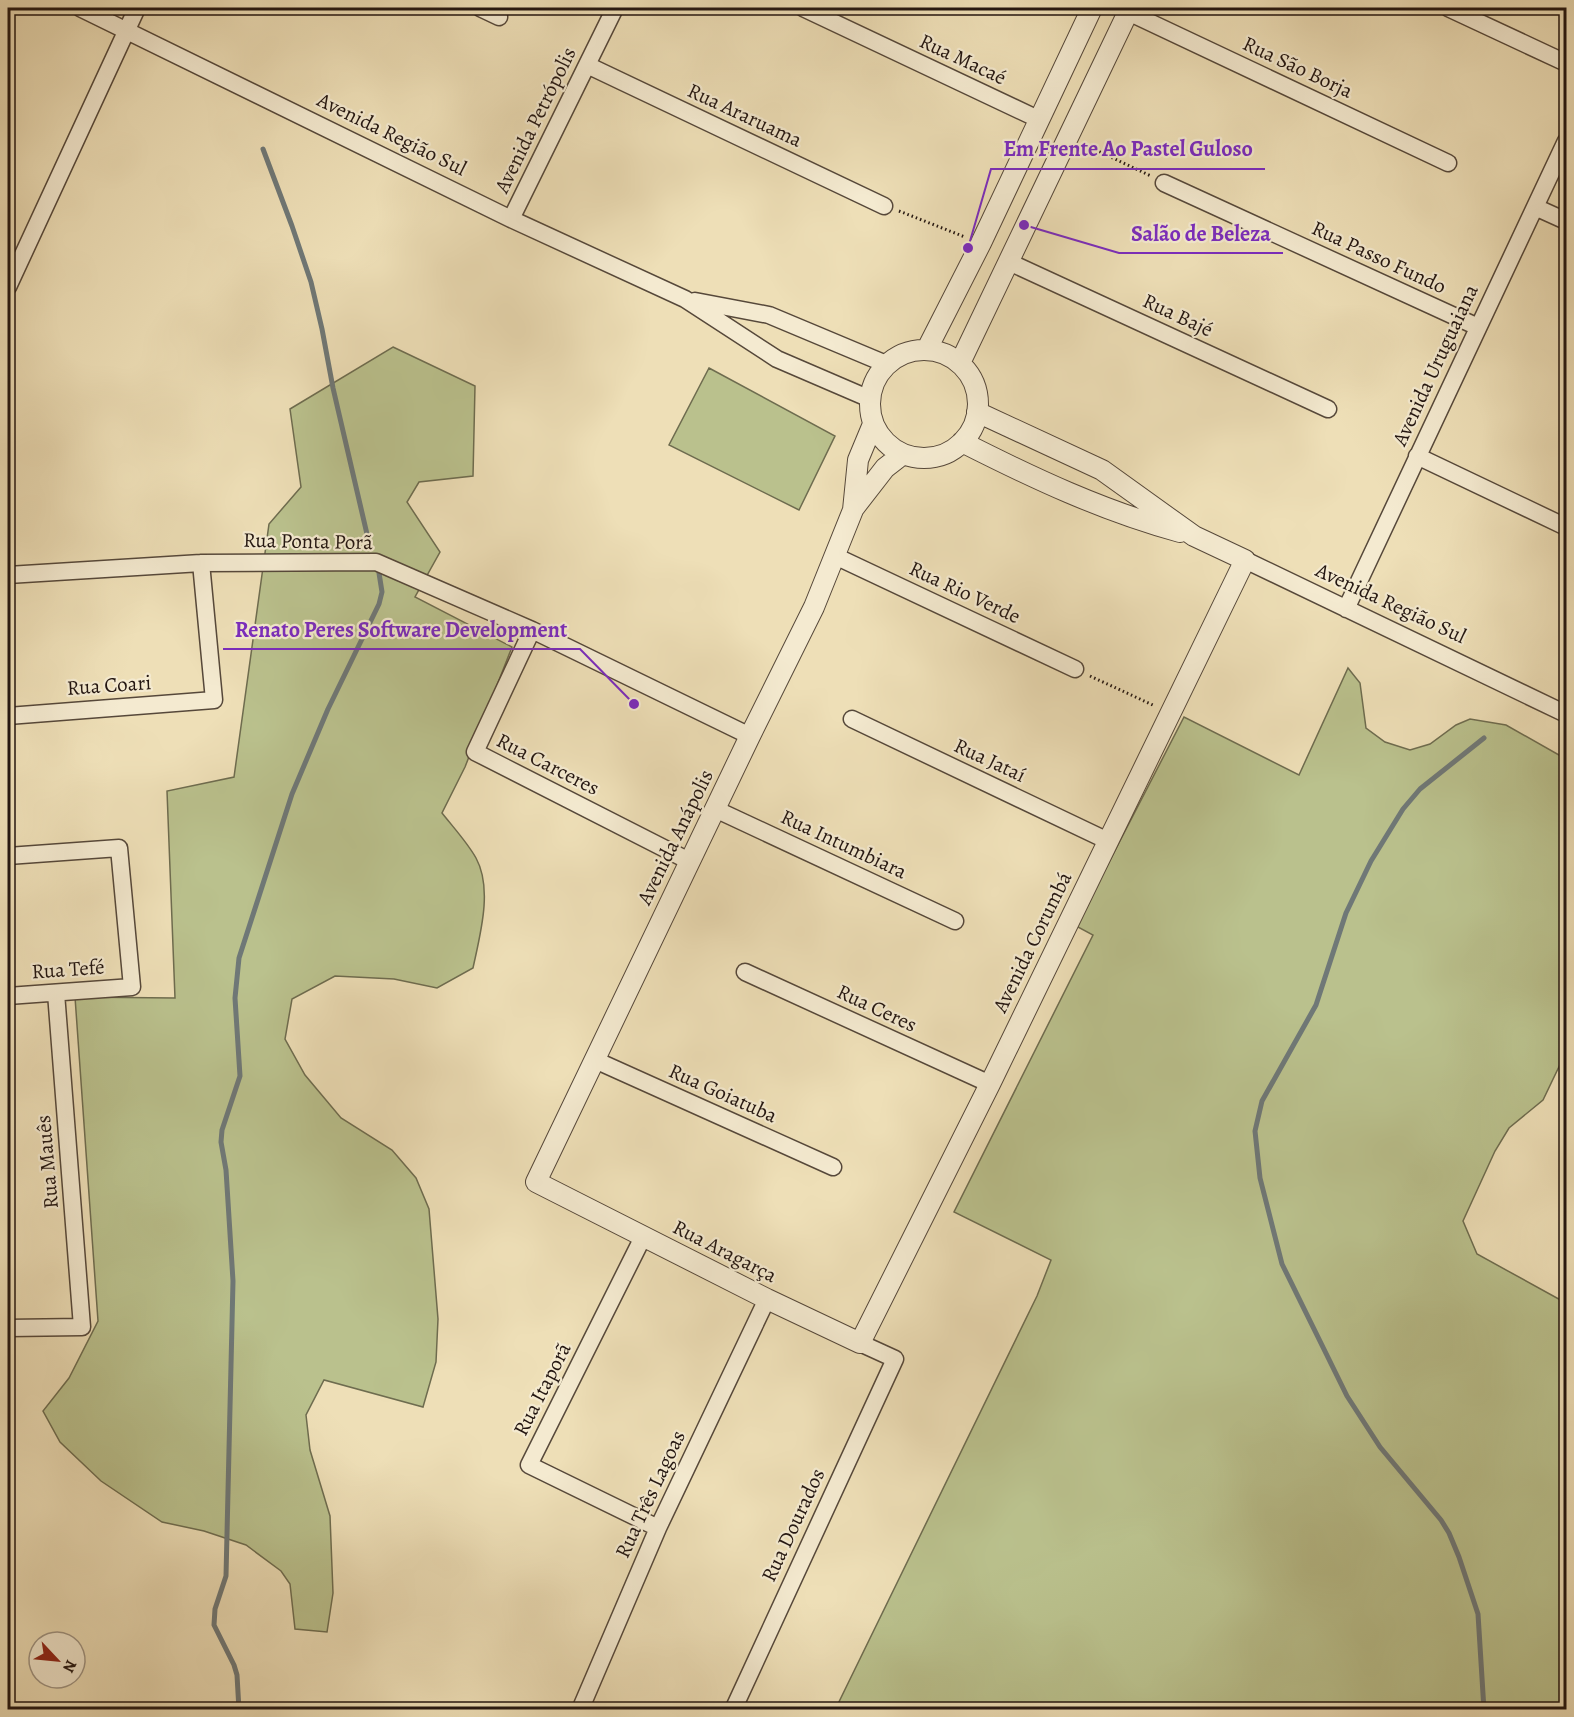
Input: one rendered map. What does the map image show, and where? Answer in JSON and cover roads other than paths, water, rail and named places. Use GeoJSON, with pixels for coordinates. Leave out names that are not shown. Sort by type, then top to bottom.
{"type":"FeatureCollection","features":[{"type":"Feature","properties":{"kind":"street","name":"Avenida Região Sul"},"geometry":{"type":"LineString","coordinates":[[80,8],[127,29],[511,219],[685,299],[777,359],[870,399]]}},
{"type":"Feature","properties":{"kind":"street"},"geometry":{"type":"LineString","coordinates":[[8,287],[137,8]]}},
{"type":"Feature","properties":{"kind":"street"},"geometry":{"type":"LineString","coordinates":[[480,8],[499,16]]}},
{"type":"Feature","properties":{"kind":"street","name":"Avenida Petrópolis"},"geometry":{"type":"LineString","coordinates":[[511,219],[615,8]]}},
{"type":"Feature","properties":{"kind":"street","name":"Rua Macaé"},"geometry":{"type":"LineString","coordinates":[[802,8],[1038,119]]}},
{"type":"Feature","properties":{"kind":"street"},"geometry":{"type":"LineString","coordinates":[[927,349],[981,243],[1092,8]]}},
{"type":"Feature","properties":{"kind":"street"},"geometry":{"type":"LineString","coordinates":[[1448,8],[1566,63]]}},
{"type":"Feature","properties":{"kind":"street"},"geometry":{"type":"LineString","coordinates":[[960,363],[1129,10]]}},
{"type":"Feature","properties":{"kind":"street","name":"Rua São Borja"},"geometry":{"type":"LineString","coordinates":[[1129,10],[1448,163]]}},
{"type":"Feature","properties":{"kind":"street","name":"Rua Araruama"},"geometry":{"type":"LineString","coordinates":[[587,65],[884,206]]}},
{"type":"Feature","properties":{"kind":"street","name":"Avenida Uruguaiana"},"geometry":{"type":"LineString","coordinates":[[1346,609],[1566,141]]}},
{"type":"Feature","properties":{"kind":"street","name":"Rua Passo Fundo"},"geometry":{"type":"LineString","coordinates":[[1164,183],[1478,327]]}},
{"type":"Feature","properties":{"kind":"street"},"geometry":{"type":"LineString","coordinates":[[1535,207],[1566,221]]}},
{"type":"Feature","properties":{"kind":"street","name":"Rua Bajé"},"geometry":{"type":"LineString","coordinates":[[1009,262],[1328,409]]}},
{"type":"Feature","properties":{"kind":"street","name":"Avenida Região Sul"},"geometry":{"type":"LineString","coordinates":[[685,299],[769,315],[886,364]]}},
{"type":"Feature","properties":{"kind":"street"},"geometry":{"type":"LineString","coordinates":[[927,349],[942,352],[960,363],[969,373],[978,398],[972,428],[962,442],[937,457],[919,458],[903,454],[883,440],[873,424],[870,399],[875,380],[886,364],[905,352],[927,349]]}},
{"type":"Feature","properties":{"kind":"street","name":"Avenida Região Sul"},"geometry":{"type":"LineString","coordinates":[[977,412],[1102,470],[1194,536]]}},
{"type":"Feature","properties":{"kind":"street","name":"Avenida Anápolis"},"geometry":{"type":"LineString","coordinates":[[536,1182],[689,861],[814,607],[852,510],[858,460],[873,424]]}},
{"type":"Feature","properties":{"kind":"street","name":"Avenida Região Sul"},"geometry":{"type":"LineString","coordinates":[[962,442],[1065,492],[1136,520],[1194,536],[1566,714]]}},
{"type":"Feature","properties":{"kind":"street","name":"Avenida Anápolis"},"geometry":{"type":"LineString","coordinates":[[852,510],[885,468],[903,454]]}},
{"type":"Feature","properties":{"kind":"street"},"geometry":{"type":"LineString","coordinates":[[1417,456],[1566,527]]}},
{"type":"Feature","properties":{"kind":"street","name":"Rua Rio Verde"},"geometry":{"type":"LineString","coordinates":[[835,556],[1075,669]]}},
{"type":"Feature","properties":{"kind":"street","name":"Avenida Corumbá"},"geometry":{"type":"LineString","coordinates":[[860,1343],[990,1084],[1245,560]]}},
{"type":"Feature","properties":{"kind":"street","name":"Rua Ponta Porã"},"geometry":{"type":"LineString","coordinates":[[8,575],[201,563],[376,562],[532,630],[750,736]]}},
{"type":"Feature","properties":{"kind":"street","name":"Rua Coari"},"geometry":{"type":"LineString","coordinates":[[8,716],[214,700],[201,563]]}},
{"type":"Feature","properties":{"kind":"street","name":"Rua Carceres"},"geometry":{"type":"LineString","coordinates":[[532,630],[475,753],[689,861]]}},
{"type":"Feature","properties":{"kind":"street","name":"Rua Jataí"},"geometry":{"type":"LineString","coordinates":[[852,719],[1108,841]]}},
{"type":"Feature","properties":{"kind":"street","name":"Rua Intumbiara"},"geometry":{"type":"LineString","coordinates":[[715,809],[955,921]]}},
{"type":"Feature","properties":{"kind":"street","name":"Rua Tefé"},"geometry":{"type":"LineString","coordinates":[[8,856],[119,848],[132,987],[8,996]]}},
{"type":"Feature","properties":{"kind":"street","name":"Rua Ceres"},"geometry":{"type":"LineString","coordinates":[[745,972],[990,1084]]}},
{"type":"Feature","properties":{"kind":"street","name":"Rua Mauês"},"geometry":{"type":"LineString","coordinates":[[8,1328],[82,1327],[56,993]]}},
{"type":"Feature","properties":{"kind":"street","name":"Rua Goiatuba"},"geometry":{"type":"LineString","coordinates":[[595,1060],[833,1167]]}},
{"type":"Feature","properties":{"kind":"street","name":"Rua Aragarça"},"geometry":{"type":"LineString","coordinates":[[536,1182],[767,1299],[895,1359]]}},
{"type":"Feature","properties":{"kind":"street","name":"Rua Itaporã"},"geometry":{"type":"LineString","coordinates":[[643,1237],[529,1464],[658,1528]]}},
{"type":"Feature","properties":{"kind":"street","name":"Rua Três Lagoas"},"geometry":{"type":"LineString","coordinates":[[580,1710],[658,1528],[767,1299]]}},
{"type":"Feature","properties":{"kind":"street","name":"Rua Dourados"},"geometry":{"type":"LineString","coordinates":[[733,1710],[895,1359]]}},
{"type":"Feature","properties":{"kind":"waterway"},"geometry":{"type":"LineString","coordinates":[[263,149],[311,282],[370,547]]}},
{"type":"Feature","properties":{"kind":"waterway"},"geometry":{"type":"LineString","coordinates":[[239,1710],[237,1675],[214,1625],[215,1609],[226,1576],[233,1281],[226,1170],[221,1142],[222,1130],[240,1076],[235,998],[239,958],[292,794],[328,709],[379,604],[382,592],[379,573]]}},
{"type":"Feature","properties":{"kind":"waterway"},"geometry":{"type":"LineString","coordinates":[[1484,738],[1420,789],[1403,809],[1371,861],[1346,913],[1316,1005],[1262,1101],[1255,1131],[1260,1178],[1282,1264],[1347,1396],[1380,1447],[1441,1520],[1459,1557],[1478,1614],[1484,1710]]}},
{"type":"Feature","properties":{"kind":"place","name":"Salão de Beleza"},"geometry":{"type":"Point","coordinates":[1024,225]}},
{"type":"Feature","properties":{"kind":"place","name":"Em Frente Ao Pastel Guloso"},"geometry":{"type":"Point","coordinates":[968,248]}},
{"type":"Feature","properties":{"kind":"place","name":"Renato Peres Software Development"},"geometry":{"type":"Point","coordinates":[634,704]}}]}
